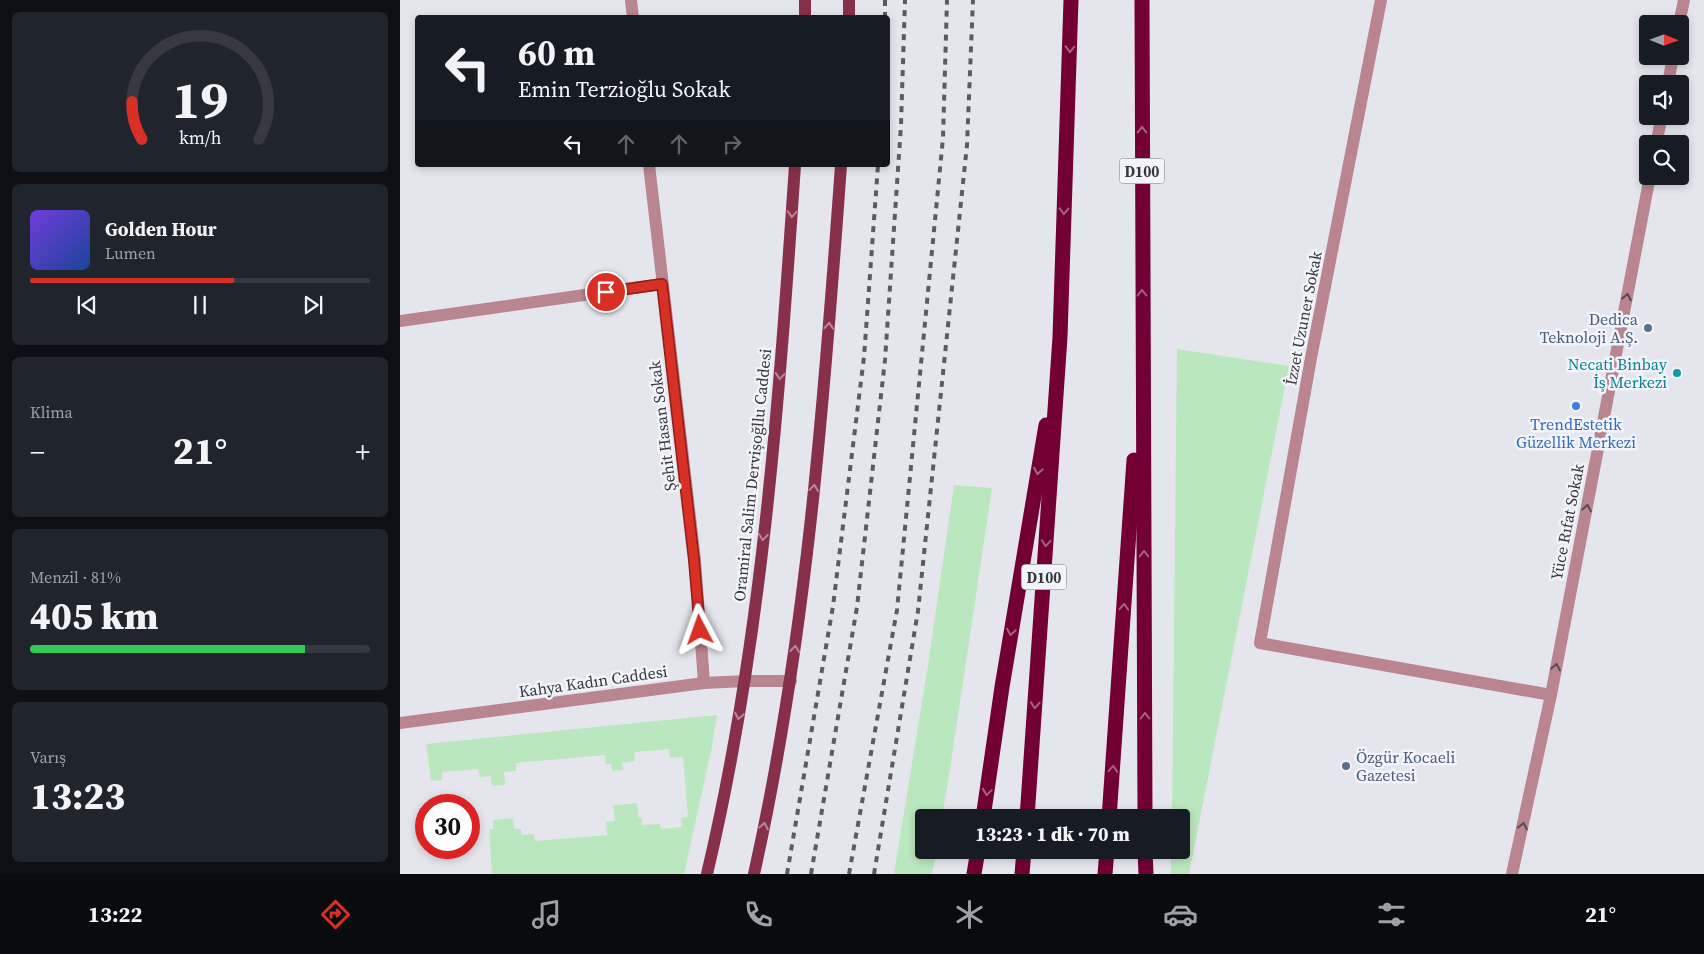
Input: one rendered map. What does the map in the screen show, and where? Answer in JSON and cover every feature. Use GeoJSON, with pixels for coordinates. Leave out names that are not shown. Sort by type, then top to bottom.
{"type":"FeatureCollection","features":[{"type":"Feature","properties":{"kind":"highway","name":"D100"},"geometry":{"type":"LineString","coordinates":[[1028,809],[1060,337],[1071,0]]}},
{"type":"Feature","properties":{"kind":"highway","name":"D100"},"geometry":{"type":"LineString","coordinates":[[1110,809],[1142,341],[1142,0]]}},
{"type":"Feature","properties":{"kind":"highway"},"geometry":{"type":"LineString","coordinates":[[984,809],[1002,687],[1060,337]]}},
{"type":"Feature","properties":{"kind":"highway"},"geometry":{"type":"LineString","coordinates":[[1142,341],[1145,809]]}},
{"type":"Feature","properties":{"kind":"highway"},"geometry":{"type":"LineString","coordinates":[[974,874],[976,859]]}},
{"type":"Feature","properties":{"kind":"highway"},"geometry":{"type":"LineString","coordinates":[[1022,874],[1023,859]]}},
{"type":"Feature","properties":{"kind":"highway"},"geometry":{"type":"LineString","coordinates":[[1105,874],[1106,859]]}},
{"type":"Feature","properties":{"kind":"highway"},"geometry":{"type":"LineString","coordinates":[[1145,859],[1146,874]]}},
{"type":"Feature","properties":{"kind":"main road"},"geometry":{"type":"LineString","coordinates":[[805,0],[805,15]]}},
{"type":"Feature","properties":{"kind":"main road"},"geometry":{"type":"LineString","coordinates":[[849,0],[849,15]]}},
{"type":"Feature","properties":{"kind":"main road","name":"Oramiral Salim Dervişoğllu Caddesi"},"geometry":{"type":"LineString","coordinates":[[707,874],[746,681],[780,374],[795,167]]}},
{"type":"Feature","properties":{"kind":"main road"},"geometry":{"type":"LineString","coordinates":[[754,874],[791,681],[812,509],[826,370],[841,167]]}},
{"type":"Feature","properties":{"kind":"street"},"geometry":{"type":"LineString","coordinates":[[631,0],[633,15]]}},
{"type":"Feature","properties":{"kind":"street","name":"İzzet Uzuner Sokak"},"geometry":{"type":"LineString","coordinates":[[1381,0],[1311,358],[1260,643],[1551,695]]}},
{"type":"Feature","properties":{"kind":"street"},"geometry":{"type":"LineString","coordinates":[[1681,15],[1684,0]]}},
{"type":"Feature","properties":{"kind":"street","name":"Şehit Hasan Sokak"},"geometry":{"type":"LineString","coordinates":[[649,167],[694,560],[704,683]]}},
{"type":"Feature","properties":{"kind":"street","name":"Yüce Rıfat Sokak"},"geometry":{"type":"LineString","coordinates":[[1512,874],[1551,695],[1648,185]]}},
{"type":"Feature","properties":{"kind":"street"},"geometry":{"type":"LineString","coordinates":[[400,321],[662,284]]}},
{"type":"Feature","properties":{"kind":"street","name":"Kahya Kadın Caddesi"},"geometry":{"type":"LineString","coordinates":[[400,723],[704,683],[791,681]]}},
{"type":"Feature","properties":{"kind":"green space"},"geometry":{"type":"Polygon","coordinates":[[[1177,349],[1289,366],[1189,874],[1171,874],[1171,859],[1190,859],[1190,809],[1172,809],[1177,349]]]}},
{"type":"Feature","properties":{"kind":"green space"},"geometry":{"type":"Polygon","coordinates":[[[954,485],[992,488],[943,809],[915,809],[915,859],[935,859],[932,874],[894,874],[928,665],[954,485]]]}},
{"type":"Feature","properties":{"kind":"green space"},"geometry":{"type":"Polygon","coordinates":[[[717,715],[684,874],[492,874],[489,829],[493,829],[493,820],[513,818],[514,829],[521,829],[522,835],[534,834],[535,841],[607,835],[606,822],[615,821],[613,805],[637,803],[638,817],[642,818],[642,825],[660,824],[661,829],[682,827],[681,818],[688,817],[683,757],[670,758],[669,749],[634,752],[635,761],[622,763],[623,770],[612,771],[611,764],[606,764],[605,755],[516,763],[516,771],[504,772],[505,785],[492,786],[491,776],[480,777],[478,769],[442,772],[442,780],[431,781],[426,744],[717,715]]]}},
{"type":"Feature","properties":{"kind":"railway"},"geometry":{"type":"LineString","coordinates":[[885,0],[885,15]]}},
{"type":"Feature","properties":{"kind":"railway"},"geometry":{"type":"LineString","coordinates":[[811,874],[857,607],[885,360],[901,125],[905,0]]}},
{"type":"Feature","properties":{"kind":"railway"},"geometry":{"type":"LineString","coordinates":[[849,874],[897,610],[943,138],[947,0]]}},
{"type":"Feature","properties":{"kind":"railway"},"geometry":{"type":"LineString","coordinates":[[874,874],[918,611],[967,145],[973,0]]}},
{"type":"Feature","properties":{"kind":"railway"},"geometry":{"type":"LineString","coordinates":[[787,874],[833,606],[864,357],[878,167]]}},
{"type":"Feature","properties":{"kind":"place","name":"Dedica Teknoloji A.Ş."},"geometry":{"type":"Point","coordinates":[1648,328]}},
{"type":"Feature","properties":{"kind":"place","name":"Necati Binbay İş Merkezi"},"geometry":{"type":"Point","coordinates":[1677,373]}},
{"type":"Feature","properties":{"kind":"place","name":"TrendEstetik Güzellik Merkezi"},"geometry":{"type":"Point","coordinates":[1576,406]}},
{"type":"Feature","properties":{"kind":"place","name":"Özgür Kocaeli Gazetesi"},"geometry":{"type":"Point","coordinates":[1346,766]}},
{"type":"Feature","properties":{"kind":"route"},"geometry":{"type":"LineString","coordinates":[[606,292],[662,284],[694,560],[700,630]]}}]}
